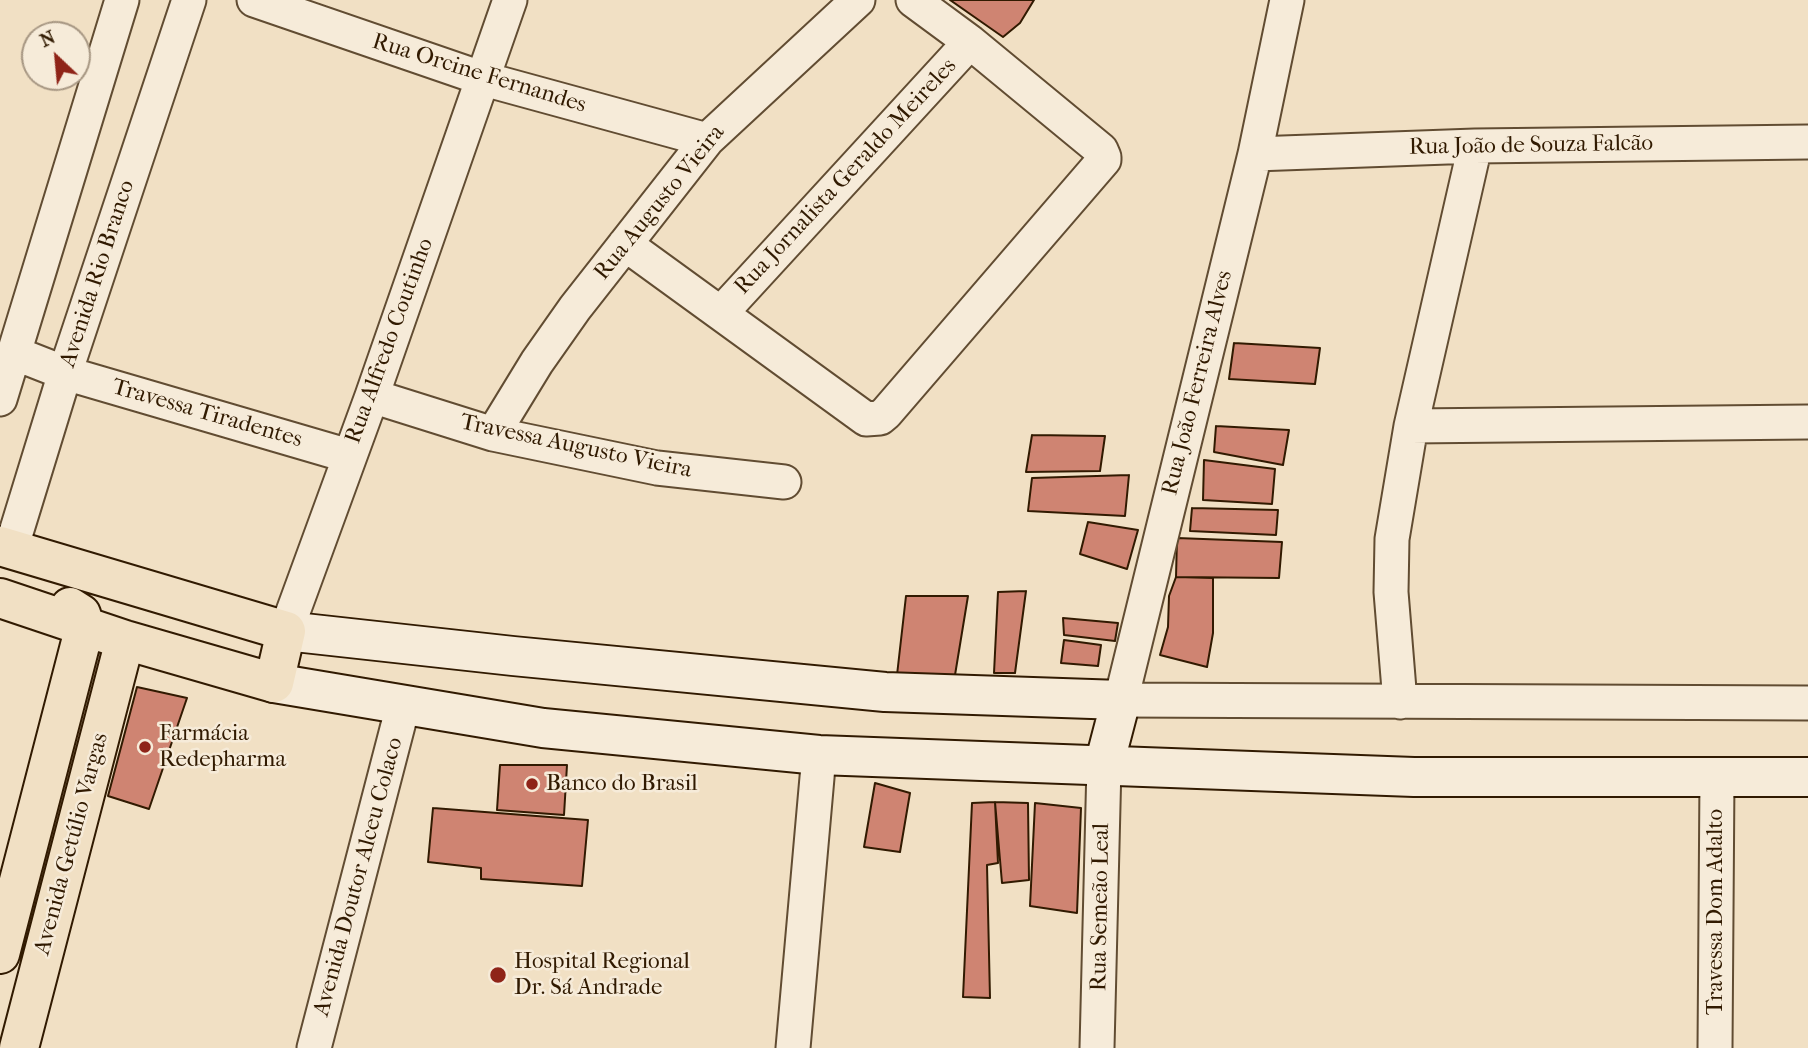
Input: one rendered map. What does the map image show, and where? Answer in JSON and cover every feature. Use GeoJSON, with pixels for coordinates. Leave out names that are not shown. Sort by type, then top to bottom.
{"type":"FeatureCollection","features":[{"type":"Feature","properties":{"kind":"main road"},"geometry":{"type":"LineString","coordinates":[[4,555],[286,631],[885,692],[1121,700]]}},
{"type":"Feature","properties":{"kind":"main road"},"geometry":{"type":"LineString","coordinates":[[4,555],[37,592],[74,615],[125,640],[274,684],[543,728],[818,755],[1414,778],[1808,777]]}},
{"type":"Feature","properties":{"kind":"main road"},"geometry":{"type":"LineString","coordinates":[[0,598],[74,615]]}},
{"type":"Feature","properties":{"kind":"main road","name":"Avenida Getúlio Vargas"},"geometry":{"type":"LineString","coordinates":[[3,929],[74,615]]}},
{"type":"Feature","properties":{"kind":"main road","name":"Rua Alfredo Coutinho"},"geometry":{"type":"LineString","coordinates":[[274,684],[286,631]]}},
{"type":"Feature","properties":{"kind":"main road","name":"Avenida Getúlio Vargas"},"geometry":{"type":"LineString","coordinates":[[19,1048],[125,640]]}},
{"type":"Feature","properties":{"kind":"main road","name":"Rua João Ferreira Alves"},"geometry":{"type":"LineString","coordinates":[[1104,765],[1113,722],[1121,700]]}},
{"type":"Feature","properties":{"kind":"street"},"geometry":{"type":"LineString","coordinates":[[0,399],[122,0]]}},
{"type":"Feature","properties":{"kind":"street","name":"Avenida Rio Branco"},"geometry":{"type":"LineString","coordinates":[[4,555],[189,0]]}},
{"type":"Feature","properties":{"kind":"street","name":"Rua Orcine Fernandes"},"geometry":{"type":"LineString","coordinates":[[254,0],[484,79],[707,141]]}},
{"type":"Feature","properties":{"kind":"street","name":"Rua Alfredo Coutinho"},"geometry":{"type":"LineString","coordinates":[[286,631],[372,396],[510,0]]}},
{"type":"Feature","properties":{"kind":"street","name":"Rua Augusto Vieira"},"geometry":{"type":"LineString","coordinates":[[493,434],[545,351],[707,141],[858,0]]}},
{"type":"Feature","properties":{"kind":"street"},"geometry":{"type":"LineString","coordinates":[[625,244],[866,419],[880,418],[886,413],[1104,160],[1101,150],[970,42],[913,0]]}},
{"type":"Feature","properties":{"kind":"street","name":"Rua João Ferreira Alves"},"geometry":{"type":"LineString","coordinates":[[1121,700],[1255,154],[1287,0]]}},
{"type":"Feature","properties":{"kind":"street","name":"Rua Jornalista Geraldo Meireles"},"geometry":{"type":"LineString","coordinates":[[722,312],[970,42]]}},
{"type":"Feature","properties":{"kind":"street","name":"Rua João de Souza Falcão"},"geometry":{"type":"LineString","coordinates":[[1255,154],[1475,146],[1808,142]]}},
{"type":"Feature","properties":{"kind":"street"},"geometry":{"type":"LineString","coordinates":[[1400,702],[1391,592],[1392,539],[1411,426],[1475,146]]}},
{"type":"Feature","properties":{"kind":"street","name":"Travessa Tiradentes"},"geometry":{"type":"LineString","coordinates":[[14,353],[65,373],[349,456]]}},
{"type":"Feature","properties":{"kind":"street","name":"Travessa Augusto Vieira"},"geometry":{"type":"LineString","coordinates":[[372,396],[493,434],[657,468],[784,482]]}},
{"type":"Feature","properties":{"kind":"street"},"geometry":{"type":"LineString","coordinates":[[1411,426],[1808,422]]}},
{"type":"Feature","properties":{"kind":"street"},"geometry":{"type":"LineString","coordinates":[[1121,700],[1808,703]]}},
{"type":"Feature","properties":{"kind":"street","name":"Avenida Doutor Alceu Colaco"},"geometry":{"type":"LineString","coordinates":[[314,1048],[403,706]]}},
{"type":"Feature","properties":{"kind":"street"},"geometry":{"type":"LineString","coordinates":[[793,1048],[818,755]]}},
{"type":"Feature","properties":{"kind":"street","name":"Rua Semeão Leal"},"geometry":{"type":"LineString","coordinates":[[1097,1048],[1104,765]]}},
{"type":"Feature","properties":{"kind":"street","name":"Travessa Dom Adalto"},"geometry":{"type":"LineString","coordinates":[[1715,1048],[1717,777]]}},
{"type":"Feature","properties":{"kind":"building"},"geometry":{"type":"Polygon","coordinates":[[[950,0],[1034,0],[1020,23],[1003,37],[950,0]]]}},
{"type":"Feature","properties":{"kind":"building"},"geometry":{"type":"Polygon","coordinates":[[[1234,343],[1320,348],[1315,384],[1229,379],[1234,343]]]}},
{"type":"Feature","properties":{"kind":"building"},"geometry":{"type":"Polygon","coordinates":[[[1216,426],[1289,430],[1283,465],[1214,452],[1216,426]]]}},
{"type":"Feature","properties":{"kind":"building"},"geometry":{"type":"Polygon","coordinates":[[[1032,435],[1105,436],[1100,471],[1026,472],[1032,435]]]}},
{"type":"Feature","properties":{"kind":"building"},"geometry":{"type":"Polygon","coordinates":[[[1204,460],[1275,469],[1272,504],[1203,500],[1204,460]]]}},
{"type":"Feature","properties":{"kind":"building"},"geometry":{"type":"Polygon","coordinates":[[[1129,475],[1125,516],[1028,511],[1032,478],[1129,475]]]}},
{"type":"Feature","properties":{"kind":"building"},"geometry":{"type":"Polygon","coordinates":[[[1192,508],[1278,510],[1276,535],[1190,531],[1192,508]]]}},
{"type":"Feature","properties":{"kind":"building"},"geometry":{"type":"Polygon","coordinates":[[[1088,522],[1138,530],[1127,569],[1080,554],[1088,522]]]}},
{"type":"Feature","properties":{"kind":"building"},"geometry":{"type":"Polygon","coordinates":[[[1177,538],[1282,542],[1279,578],[1176,577],[1177,538]]]}},
{"type":"Feature","properties":{"kind":"building"},"geometry":{"type":"Polygon","coordinates":[[[1176,577],[1213,578],[1213,633],[1207,667],[1160,655],[1168,627],[1169,596],[1176,577]]]}},
{"type":"Feature","properties":{"kind":"building"},"geometry":{"type":"Polygon","coordinates":[[[1026,591],[1015,673],[994,673],[998,592],[1026,591]]]}},
{"type":"Feature","properties":{"kind":"building"},"geometry":{"type":"Polygon","coordinates":[[[906,596],[968,596],[955,675],[897,675],[906,596]]]}},
{"type":"Feature","properties":{"kind":"building"},"geometry":{"type":"Polygon","coordinates":[[[1063,618],[1118,623],[1115,641],[1064,635],[1063,618]]]}},
{"type":"Feature","properties":{"kind":"building"},"geometry":{"type":"Polygon","coordinates":[[[1064,640],[1101,645],[1098,666],[1061,663],[1064,640]]]}},
{"type":"Feature","properties":{"kind":"building","name":"Farmácia Redepharma"},"geometry":{"type":"Polygon","coordinates":[[[137,687],[187,698],[149,809],[108,796],[137,687]]]}},
{"type":"Feature","properties":{"kind":"building"},"geometry":{"type":"Polygon","coordinates":[[[500,765],[567,765],[564,815],[497,810],[500,765]]]}},
{"type":"Feature","properties":{"kind":"building"},"geometry":{"type":"Polygon","coordinates":[[[875,783],[910,793],[900,852],[864,847],[875,783]]]}},
{"type":"Feature","properties":{"kind":"building"},"geometry":{"type":"Polygon","coordinates":[[[995,802],[998,863],[987,865],[990,998],[963,997],[972,803],[995,802]]]}},
{"type":"Feature","properties":{"kind":"building"},"geometry":{"type":"Polygon","coordinates":[[[995,802],[1028,803],[1029,880],[1002,883],[995,802]]]}},
{"type":"Feature","properties":{"kind":"building"},"geometry":{"type":"Polygon","coordinates":[[[1035,803],[1081,808],[1077,913],[1030,906],[1035,803]]]}},
{"type":"Feature","properties":{"kind":"building"},"geometry":{"type":"Polygon","coordinates":[[[433,808],[588,820],[582,886],[481,879],[481,868],[428,862],[433,808]]]}},
{"type":"Feature","properties":{"kind":"place","name":"Farmácia Redepharma"},"geometry":{"type":"Point","coordinates":[145,747]}},
{"type":"Feature","properties":{"kind":"place","name":"Banco do Brasil"},"geometry":{"type":"Point","coordinates":[532,784]}},
{"type":"Feature","properties":{"kind":"place","name":"Hospital Regional Dr. Sá Andrade"},"geometry":{"type":"Point","coordinates":[498,975]}}]}
